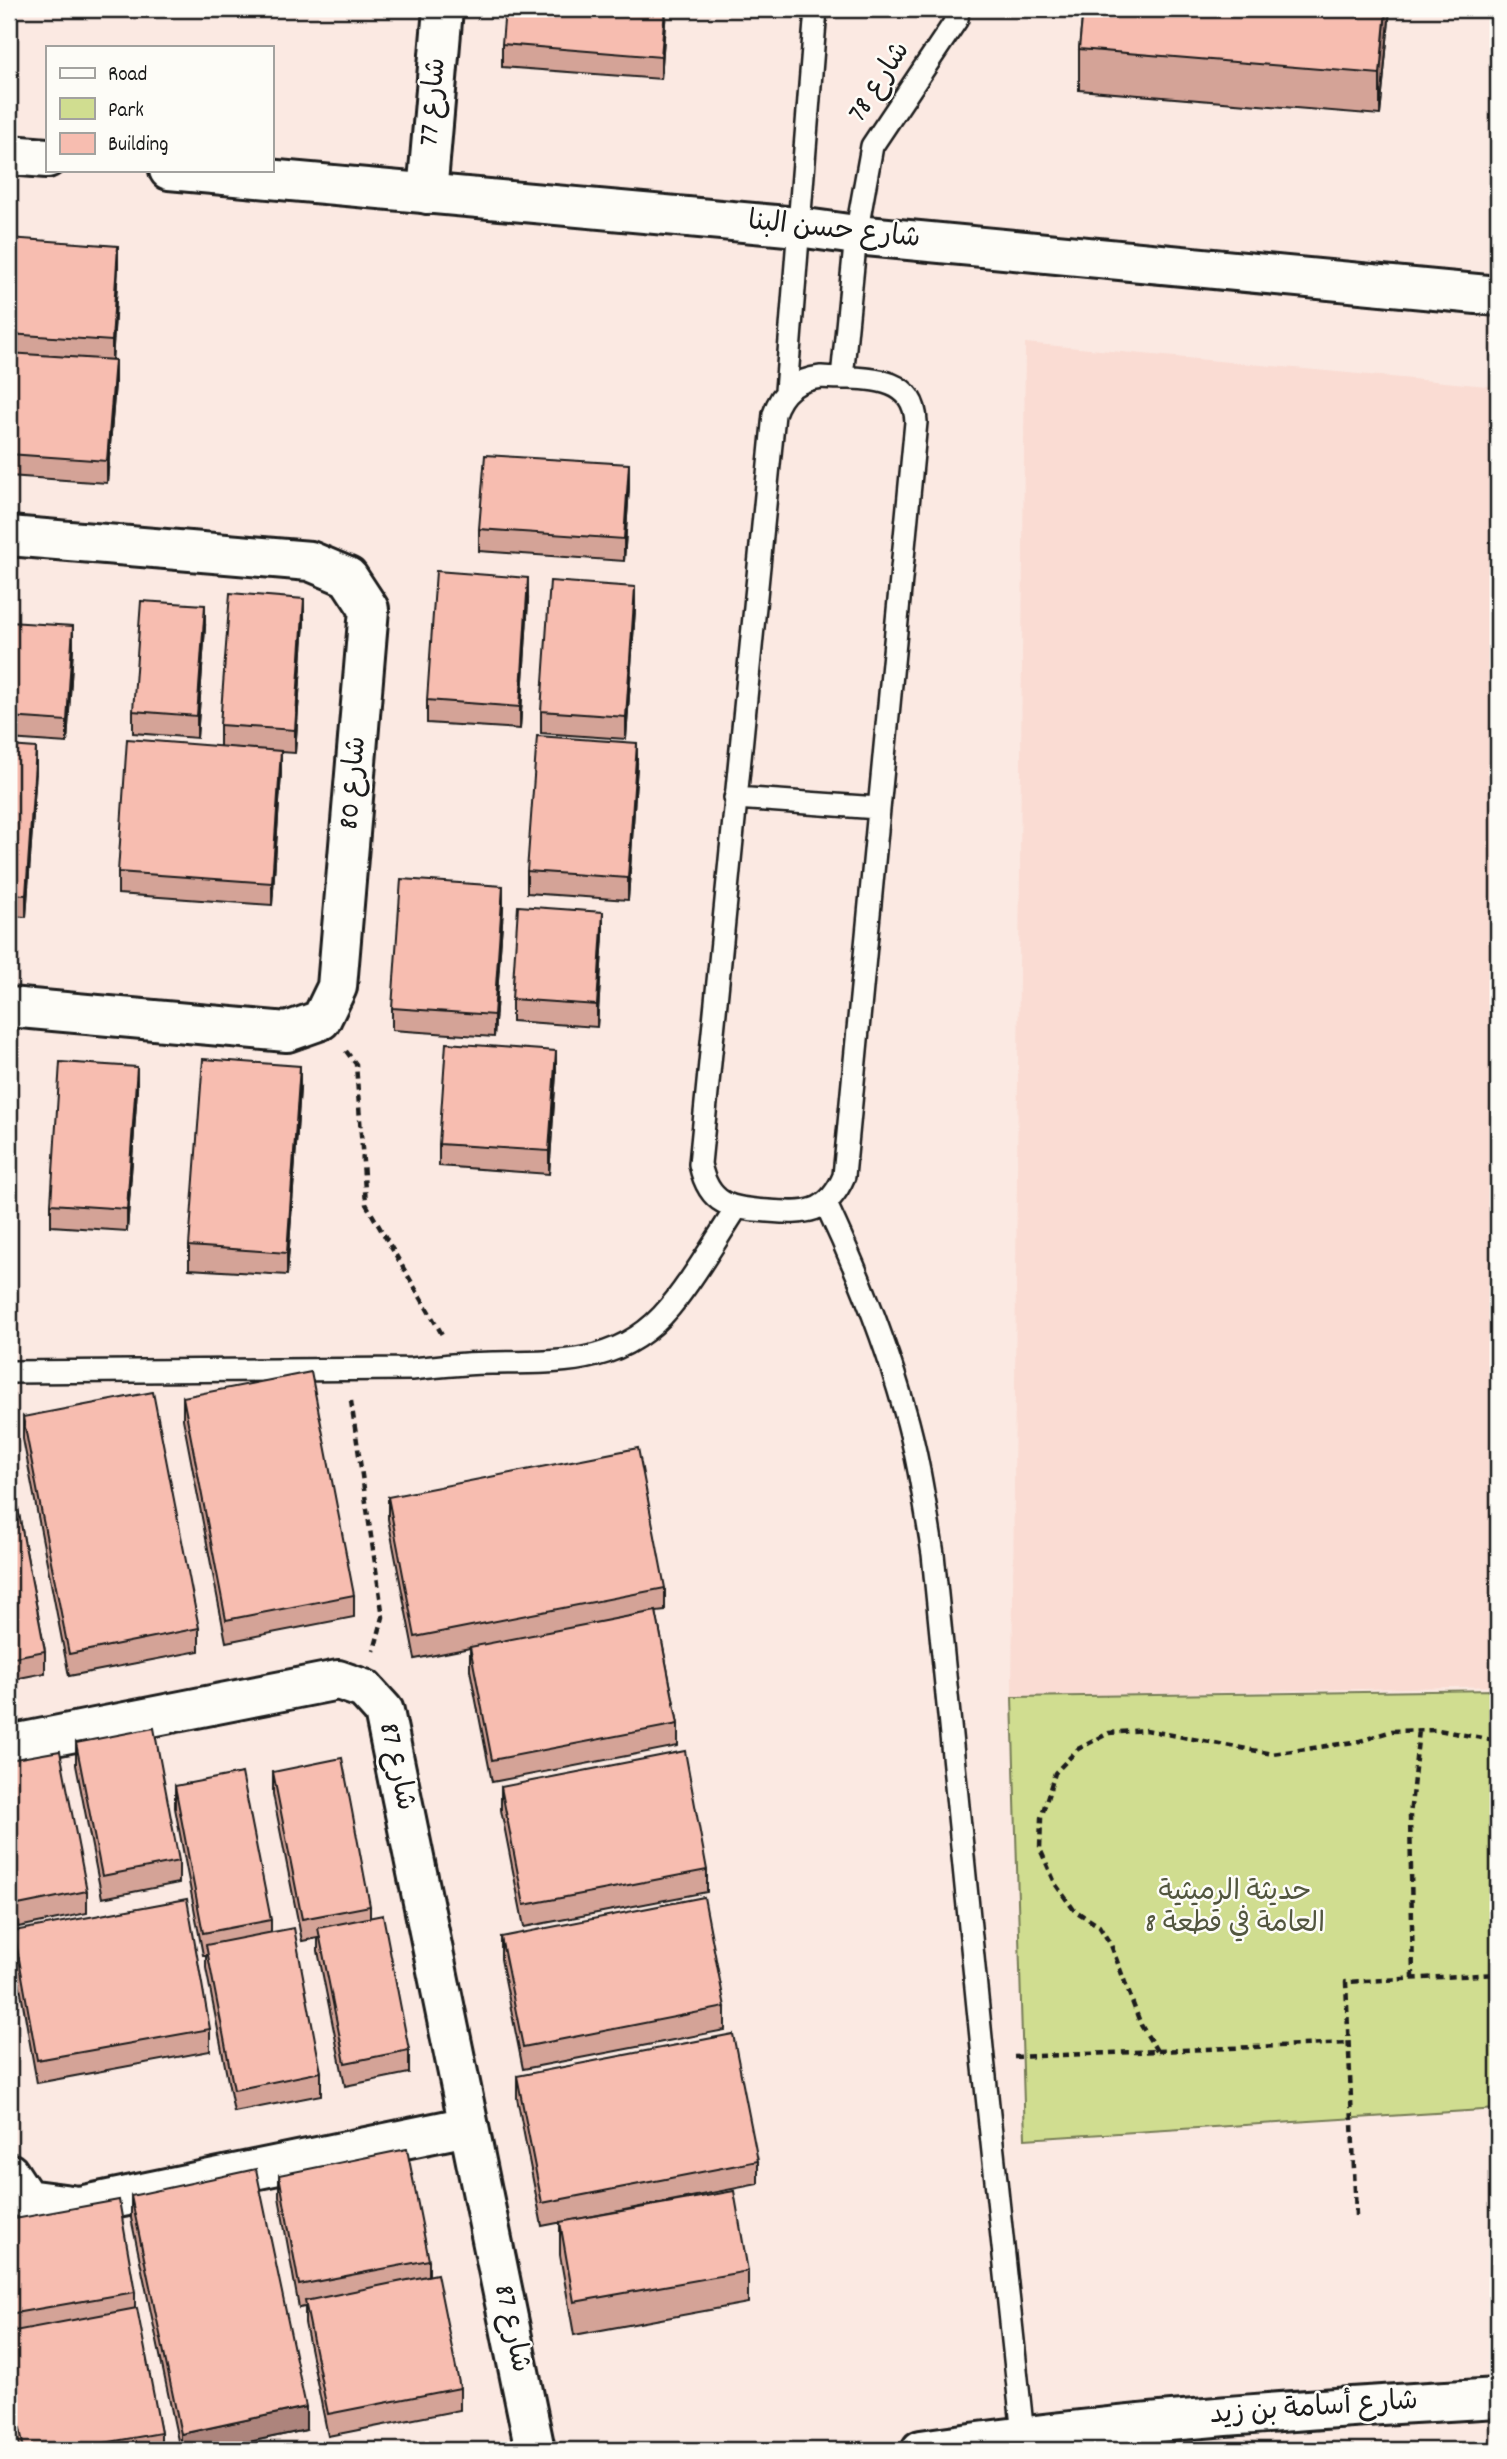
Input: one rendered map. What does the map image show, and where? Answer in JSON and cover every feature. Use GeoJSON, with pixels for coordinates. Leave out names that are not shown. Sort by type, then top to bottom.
{"type":"FeatureCollection","features":[{"type":"Feature","properties":{"kind":"street","name":"شارع 77"},"geometry":{"type":"LineString","coordinates":[[427,194],[443,9]]}},
{"type":"Feature","properties":{"kind":"street"},"geometry":{"type":"LineString","coordinates":[[9,155],[46,158]]}},
{"type":"Feature","properties":{"kind":"street","name":"شارع حسن البنا"},"geometry":{"type":"LineString","coordinates":[[190,172],[798,227],[1498,296]]}},
{"type":"Feature","properties":{"kind":"street","name":"شارع 80"},"geometry":{"type":"LineString","coordinates":[[9,536],[310,561],[348,577],[369,609],[337,987],[321,1020]]}},
{"type":"Feature","properties":{"kind":"street"},"geometry":{"type":"LineString","coordinates":[[9,1007],[287,1032],[321,1020]]}},
{"type":"Feature","properties":{"kind":"street","name":"شارع 87"},"geometry":{"type":"LineString","coordinates":[[9,1745],[338,1680],[365,1689],[384,1711],[535,2450]]}},
{"type":"Feature","properties":{"kind":"street"},"geometry":{"type":"LineString","coordinates":[[9,2173],[26,2199],[79,2206],[468,2126]]}},
{"type":"Feature","properties":{"kind":"street","name":"شارع أسامة بن زيد"},"geometry":{"type":"LineString","coordinates":[[921,2450],[1023,2435],[1231,2415],[1498,2398]]}},
{"type":"Feature","properties":{"kind":"lane","name":"شارع 78"},"geometry":{"type":"LineString","coordinates":[[736,1209],[722,1203],[710,1192],[703,1179],[700,1164],[774,414],[786,391],[816,9]]}},
{"type":"Feature","properties":{"kind":"lane","name":"شارع 78"},"geometry":{"type":"LineString","coordinates":[[842,379],[856,234],[872,146],[957,19],[958,9]]}},
{"type":"Feature","properties":{"kind":"lane"},"geometry":{"type":"LineString","coordinates":[[9,1372],[412,1369],[459,1364],[571,1362],[600,1355],[627,1343],[652,1326],[670,1308],[736,1209],[797,1214],[813,1211],[826,1204],[838,1191],[844,1176],[915,409],[910,397],[889,382],[808,379],[796,383],[786,391]]}},
{"type":"Feature","properties":{"kind":"lane"},"geometry":{"type":"LineString","coordinates":[[735,798],[878,808]]}},
{"type":"Feature","properties":{"kind":"lane"},"geometry":{"type":"LineString","coordinates":[[826,1204],[857,1270],[883,1339],[905,1410],[921,1481],[933,1554],[1023,2435]]}},
{"type":"Feature","properties":{"kind":"path"},"geometry":{"type":"LineString","coordinates":[[321,1020],[356,1064],[366,1204],[459,1364]]}},
{"type":"Feature","properties":{"kind":"path"},"geometry":{"type":"LineString","coordinates":[[346,1369],[383,1617],[365,1689]]}},
{"type":"Feature","properties":{"kind":"path"},"geometry":{"type":"LineString","coordinates":[[1157,2051],[1141,2025],[1111,1945],[1099,1926],[1074,1910],[1056,1885],[1041,1849],[1041,1818],[1055,1773],[1078,1749],[1110,1733],[1146,1730],[1273,1754],[1360,1741],[1392,1731],[1438,1730],[1498,1741]]}},
{"type":"Feature","properties":{"kind":"path"},"geometry":{"type":"LineString","coordinates":[[1413,1978],[1410,1816],[1419,1730]]}},
{"type":"Feature","properties":{"kind":"path"},"geometry":{"type":"LineString","coordinates":[[1356,2216],[1346,1982],[1498,1974]]}},
{"type":"Feature","properties":{"kind":"path"},"geometry":{"type":"LineString","coordinates":[[983,2059],[1349,2043]]}},
{"type":"Feature","properties":{"kind":"shaded area"},"geometry":{"type":"Polygon","coordinates":[[[1025,343],[1498,387],[1498,1686],[1012,1697],[1025,343]]]}},
{"type":"Feature","properties":{"kind":"green space","name":"حديثة الرميثية العامة في قطعة 8"},"geometry":{"type":"Polygon","coordinates":[[[1498,1690],[1498,2109],[1025,2139],[1012,1697],[1498,1690]]]}},
{"type":"Feature","properties":{"kind":"building"},"geometry":{"type":"Polygon","coordinates":[[[505,9],[665,9],[661,57],[502,44],[505,9]]]}},
{"type":"Feature","properties":{"kind":"building"},"geometry":{"type":"Polygon","coordinates":[[[1083,9],[1386,9],[1380,74],[1079,49],[1083,9]]]}},
{"type":"Feature","properties":{"kind":"building"},"geometry":{"type":"Polygon","coordinates":[[[9,238],[118,246],[112,341],[9,334],[9,238]]]}},
{"type":"Feature","properties":{"kind":"building"},"geometry":{"type":"Polygon","coordinates":[[[9,353],[115,360],[107,461],[9,454],[9,353]]]}},
{"type":"Feature","properties":{"kind":"building"},"geometry":{"type":"Polygon","coordinates":[[[485,455],[629,464],[624,539],[479,529],[485,455]]]}},
{"type":"Feature","properties":{"kind":"building"},"geometry":{"type":"Polygon","coordinates":[[[436,571],[528,578],[520,707],[427,700],[436,571]]]}},
{"type":"Feature","properties":{"kind":"building"},"geometry":{"type":"Polygon","coordinates":[[[550,581],[635,587],[626,717],[541,711],[550,581]]]}},
{"type":"Feature","properties":{"kind":"building"},"geometry":{"type":"Polygon","coordinates":[[[230,593],[304,599],[295,730],[220,725],[230,593]]]}},
{"type":"Feature","properties":{"kind":"building"},"geometry":{"type":"Polygon","coordinates":[[[141,601],[205,605],[197,716],[133,711],[141,601]]]}},
{"type":"Feature","properties":{"kind":"building"},"geometry":{"type":"Polygon","coordinates":[[[9,622],[73,626],[67,721],[9,717],[9,622]]]}},
{"type":"Feature","properties":{"kind":"building"},"geometry":{"type":"Polygon","coordinates":[[[537,736],[637,743],[628,878],[527,871],[537,736]]]}},
{"type":"Feature","properties":{"kind":"building"},"geometry":{"type":"Polygon","coordinates":[[[127,739],[281,751],[272,883],[118,872],[127,739]]]}},
{"type":"Feature","properties":{"kind":"building"},"geometry":{"type":"Polygon","coordinates":[[[9,746],[36,748],[26,895],[9,894],[9,746]]]}},
{"type":"Feature","properties":{"kind":"building"},"geometry":{"type":"Polygon","coordinates":[[[401,879],[503,886],[494,1015],[392,1008],[401,879]]]}},
{"type":"Feature","properties":{"kind":"building"},"geometry":{"type":"Polygon","coordinates":[[[518,906],[603,912],[597,1005],[512,999],[518,906]]]}},
{"type":"Feature","properties":{"kind":"building"},"geometry":{"type":"Polygon","coordinates":[[[446,1043],[556,1051],[549,1151],[439,1144],[446,1043]]]}},
{"type":"Feature","properties":{"kind":"building"},"geometry":{"type":"Polygon","coordinates":[[[203,1059],[300,1066],[287,1253],[189,1246],[203,1059]]]}},
{"type":"Feature","properties":{"kind":"building"},"geometry":{"type":"Polygon","coordinates":[[[60,1062],[137,1067],[127,1209],[51,1204],[60,1062]]]}},
{"type":"Feature","properties":{"kind":"building"},"geometry":{"type":"Polygon","coordinates":[[[311,1372],[354,1595],[226,1620],[183,1397],[311,1372]]]}},
{"type":"Feature","properties":{"kind":"building"},"geometry":{"type":"Polygon","coordinates":[[[153,1392],[199,1628],[69,1654],[23,1417],[153,1392]]]}},
{"type":"Feature","properties":{"kind":"building"},"geometry":{"type":"Polygon","coordinates":[[[638,1448],[665,1588],[415,1637],[388,1497],[638,1448]]]}},
{"type":"Feature","properties":{"kind":"building"},"geometry":{"type":"Polygon","coordinates":[[[9,1461],[45,1651],[9,1658],[9,1461]]]}},
{"type":"Feature","properties":{"kind":"building"},"geometry":{"type":"Polygon","coordinates":[[[656,1611],[678,1724],[492,1760],[470,1647],[656,1611]]]}},
{"type":"Feature","properties":{"kind":"building"},"geometry":{"type":"Polygon","coordinates":[[[154,1728],[179,1861],[102,1876],[76,1743],[154,1728]]]}},
{"type":"Feature","properties":{"kind":"building"},"geometry":{"type":"Polygon","coordinates":[[[60,1751],[87,1891],[18,1905],[9,1859],[9,1760],[60,1751]]]}},
{"type":"Feature","properties":{"kind":"building"},"geometry":{"type":"Polygon","coordinates":[[[685,1751],[707,1870],[524,1905],[501,1787],[685,1751]]]}},
{"type":"Feature","properties":{"kind":"building"},"geometry":{"type":"Polygon","coordinates":[[[342,1758],[370,1906],[302,1919],[273,1772],[342,1758]]]}},
{"type":"Feature","properties":{"kind":"building"},"geometry":{"type":"Polygon","coordinates":[[[242,1773],[271,1920],[203,1933],[175,1786],[242,1773]]]}},
{"type":"Feature","properties":{"kind":"building"},"geometry":{"type":"Polygon","coordinates":[[[704,1897],[725,2007],[523,2047],[501,1937],[704,1897]]]}},
{"type":"Feature","properties":{"kind":"building"},"geometry":{"type":"Polygon","coordinates":[[[187,1899],[210,2029],[37,2060],[14,1931],[187,1899]]]}},
{"type":"Feature","properties":{"kind":"building"},"geometry":{"type":"Polygon","coordinates":[[[383,1915],[409,2050],[345,2063],[318,1928],[383,1915]]]}},
{"type":"Feature","properties":{"kind":"building"},"geometry":{"type":"Polygon","coordinates":[[[294,1928],[321,2072],[234,2090],[206,1945],[294,1928]]]}},
{"type":"Feature","properties":{"kind":"building"},"geometry":{"type":"Polygon","coordinates":[[[733,2034],[758,2161],[542,2203],[517,2076],[733,2034]]]}},
{"type":"Feature","properties":{"kind":"building"},"geometry":{"type":"Polygon","coordinates":[[[407,2149],[429,2260],[299,2285],[279,2175],[407,2149]]]}},
{"type":"Feature","properties":{"kind":"building"},"geometry":{"type":"Polygon","coordinates":[[[256,2169],[306,2407],[181,2434],[131,2196],[256,2169]]]}},
{"type":"Feature","properties":{"kind":"building"},"geometry":{"type":"Polygon","coordinates":[[[734,2191],[748,2271],[574,2302],[560,2222],[734,2191]]]}},
{"type":"Feature","properties":{"kind":"building"},"geometry":{"type":"Polygon","coordinates":[[[119,2200],[135,2292],[9,2314],[9,2220],[119,2200]]]}},
{"type":"Feature","properties":{"kind":"building"},"geometry":{"type":"Polygon","coordinates":[[[437,2274],[460,2388],[328,2414],[305,2301],[437,2274]]]}},
{"type":"Feature","properties":{"kind":"building"},"geometry":{"type":"Polygon","coordinates":[[[137,2308],[161,2433],[64,2450],[24,2450],[9,2369],[9,2332],[137,2308]]]}}]}
